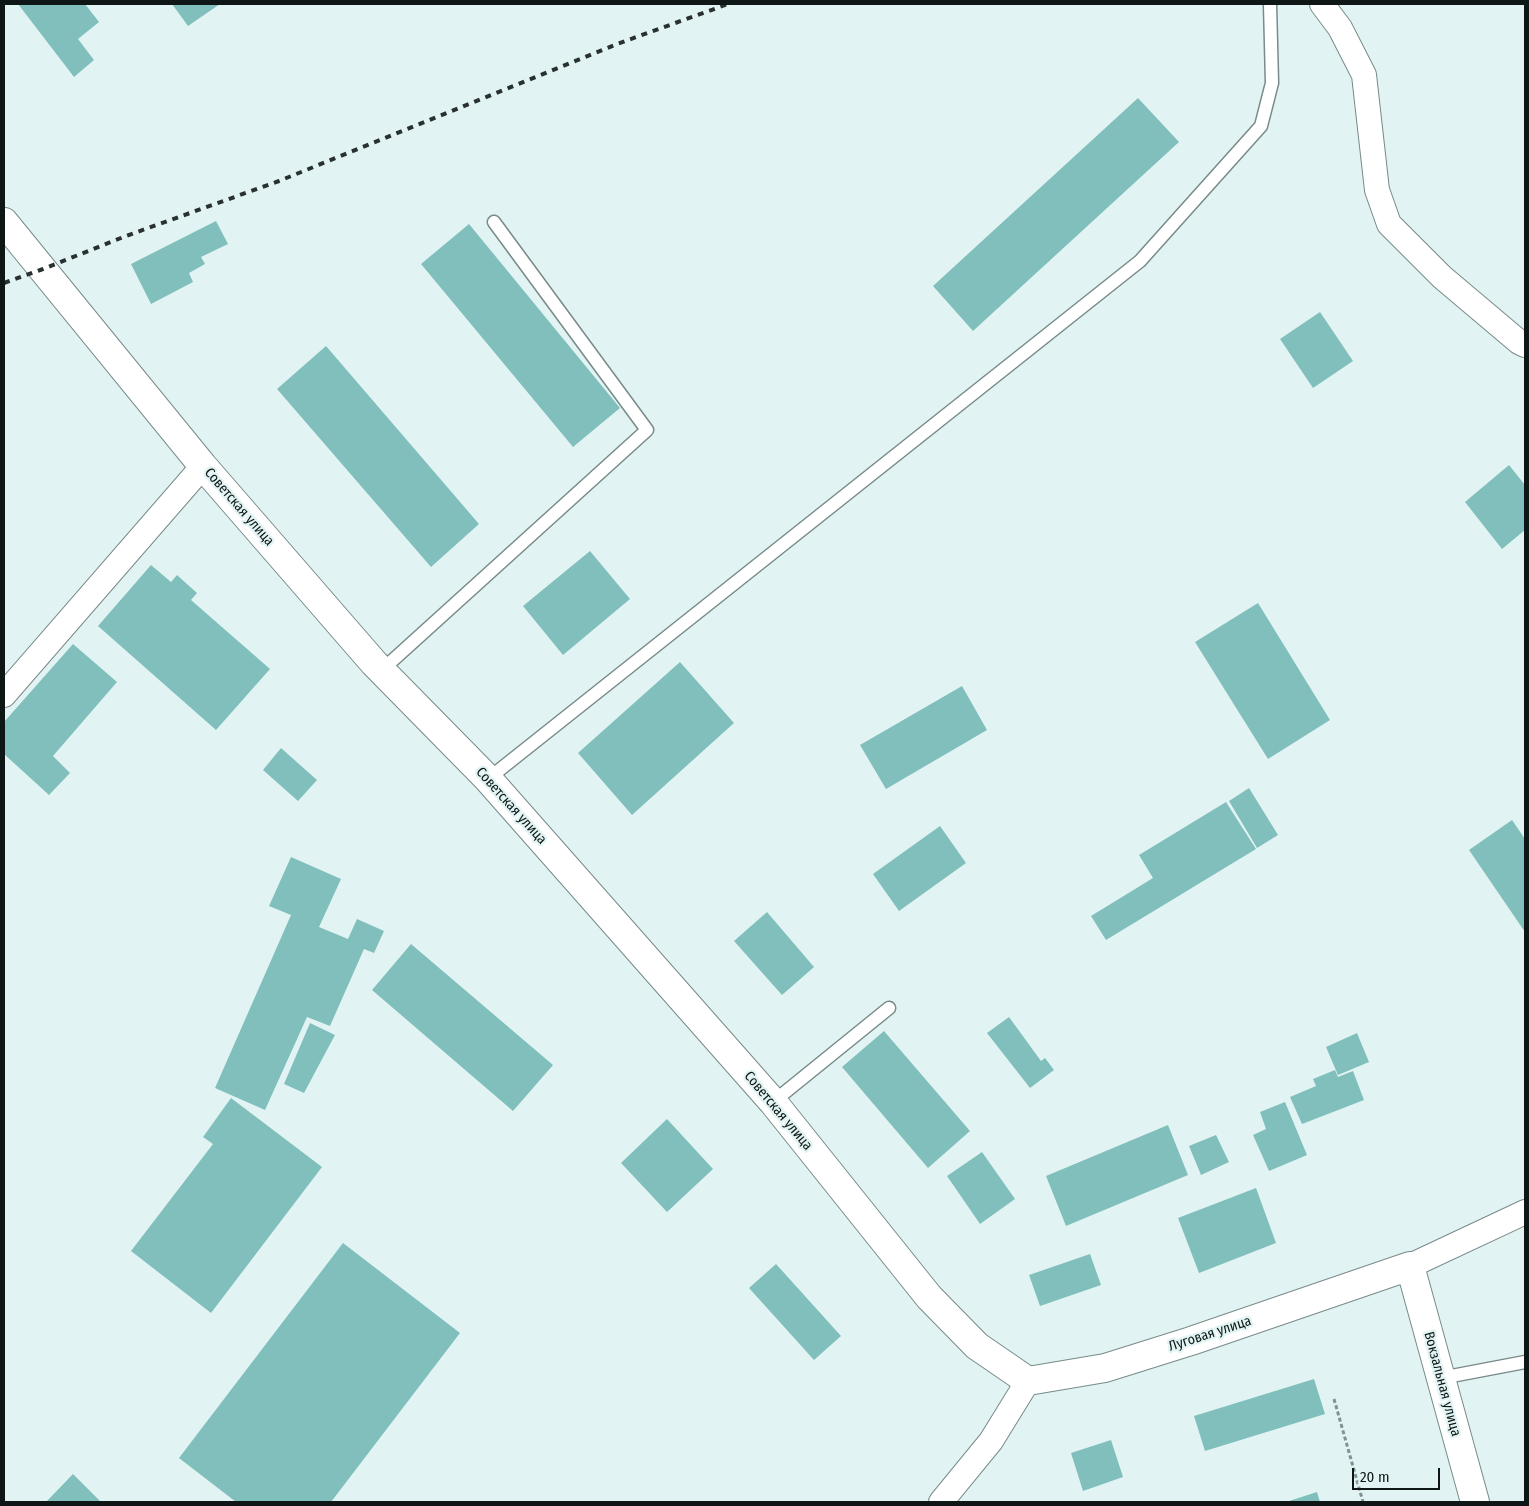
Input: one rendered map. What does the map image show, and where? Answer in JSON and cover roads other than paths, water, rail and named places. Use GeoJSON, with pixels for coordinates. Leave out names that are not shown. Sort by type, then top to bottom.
{"type":"FeatureCollection","features":[{"type":"Feature","properties":{"kind":"street"},"geometry":{"type":"LineString","coordinates":[[1322,4],[1340,28],[1364,75],[1377,190],[1389,224],[1442,277],[1525,345]]}},
{"type":"Feature","properties":{"kind":"street","name":"Советская улица"},"geometry":{"type":"LineString","coordinates":[[4,222],[203,466],[374,662],[488,779],[773,1102],[929,1297],[977,1346],[1028,1380]]}},
{"type":"Feature","properties":{"kind":"street"},"geometry":{"type":"LineString","coordinates":[[4,696],[203,466]]}},
{"type":"Feature","properties":{"kind":"street","name":"Луговая улица"},"geometry":{"type":"LineString","coordinates":[[1028,1380],[1105,1368],[1191,1342],[1410,1266],[1525,1212]]}},
{"type":"Feature","properties":{"kind":"street","name":"Вокзальная улица"},"geometry":{"type":"LineString","coordinates":[[1410,1266],[1475,1502]]}},
{"type":"Feature","properties":{"kind":"street"},"geometry":{"type":"LineString","coordinates":[[941,1502],[991,1441],[1028,1380]]}},
{"type":"Feature","properties":{"kind":"lane"},"geometry":{"type":"LineString","coordinates":[[488,779],[1140,261],[1261,126],[1272,83],[1270,4]]}},
{"type":"Feature","properties":{"kind":"lane"},"geometry":{"type":"LineString","coordinates":[[382,670],[647,430],[494,222]]}},
{"type":"Feature","properties":{"kind":"lane"},"geometry":{"type":"LineString","coordinates":[[773,1102],[889,1008]]}},
{"type":"Feature","properties":{"kind":"lane"},"geometry":{"type":"LineString","coordinates":[[1441,1378],[1525,1362]]}},
{"type":"Feature","properties":{"kind":"railway"},"geometry":{"type":"LineString","coordinates":[[4,283],[126,236],[279,181],[617,44],[728,4]]}}]}
